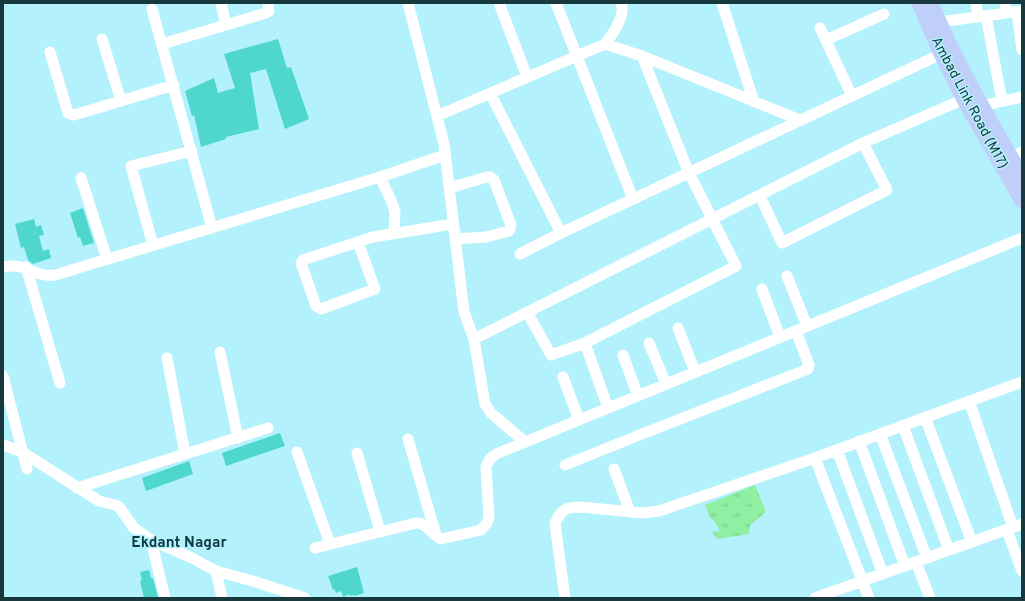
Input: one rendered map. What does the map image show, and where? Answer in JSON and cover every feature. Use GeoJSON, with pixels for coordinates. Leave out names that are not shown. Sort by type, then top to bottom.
{"type":"FeatureCollection","features":[{"type":"Feature","properties":{"kind":"main road","name":"Ambad Link Road (M17)"},"geometry":{"type":"LineString","coordinates":[[919,3],[941,54],[973,103],[1016,154],[1022,176]]}},
{"type":"Feature","properties":{"kind":"main road","name":"Ambad Link Road (M17)"},"geometry":{"type":"LineString","coordinates":[[931,3],[973,103],[1022,201]]}},
{"type":"Feature","properties":{"kind":"street"},"geometry":{"type":"LineString","coordinates":[[221,3],[226,25]]}},
{"type":"Feature","properties":{"kind":"street"},"geometry":{"type":"LineString","coordinates":[[162,44],[266,13],[269,11],[268,3]]}},
{"type":"Feature","properties":{"kind":"street"},"geometry":{"type":"LineString","coordinates":[[408,3],[437,116],[445,155],[464,312],[474,339],[483,399],[487,409],[525,442]]}},
{"type":"Feature","properties":{"kind":"street"},"geometry":{"type":"LineString","coordinates":[[499,3],[527,77]]}},
{"type":"Feature","properties":{"kind":"street"},"geometry":{"type":"LineString","coordinates":[[556,3],[633,199]]}},
{"type":"Feature","properties":{"kind":"street"},"geometry":{"type":"LineString","coordinates":[[437,116],[606,44],[616,30],[623,7],[621,3]]}},
{"type":"Feature","properties":{"kind":"street"},"geometry":{"type":"LineString","coordinates":[[722,3],[754,102]]}},
{"type":"Feature","properties":{"kind":"street"},"geometry":{"type":"LineString","coordinates":[[976,3],[982,16],[1002,101]]}},
{"type":"Feature","properties":{"kind":"street"},"geometry":{"type":"LineString","coordinates":[[152,9],[212,228]]}},
{"type":"Feature","properties":{"kind":"street"},"geometry":{"type":"LineString","coordinates":[[939,22],[1013,10],[1022,50]]}},
{"type":"Feature","properties":{"kind":"street"},"geometry":{"type":"LineString","coordinates":[[826,40],[884,14]]}},
{"type":"Feature","properties":{"kind":"street"},"geometry":{"type":"LineString","coordinates":[[820,28],[852,96]]}},
{"type":"Feature","properties":{"kind":"street"},"geometry":{"type":"LineString","coordinates":[[102,39],[121,101]]}},
{"type":"Feature","properties":{"kind":"street"},"geometry":{"type":"LineString","coordinates":[[606,44],[642,56],[800,120]]}},
{"type":"Feature","properties":{"kind":"street"},"geometry":{"type":"LineString","coordinates":[[50,52],[68,113],[70,115],[174,85]]}},
{"type":"Feature","properties":{"kind":"street"},"geometry":{"type":"LineString","coordinates":[[520,254],[941,54]]}},
{"type":"Feature","properties":{"kind":"street"},"geometry":{"type":"LineString","coordinates":[[527,312],[551,355],[585,343],[736,266],[689,173],[642,56]]}},
{"type":"Feature","properties":{"kind":"street"},"geometry":{"type":"LineString","coordinates":[[490,93],[562,233]]}},
{"type":"Feature","properties":{"kind":"street"},"geometry":{"type":"LineString","coordinates":[[474,339],[863,143],[973,103],[1021,99]]}},
{"type":"Feature","properties":{"kind":"street"},"geometry":{"type":"LineString","coordinates":[[760,196],[782,243],[887,190],[863,143]]}},
{"type":"Feature","properties":{"kind":"street"},"geometry":{"type":"LineString","coordinates":[[153,245],[131,166],[192,151]]}},
{"type":"Feature","properties":{"kind":"street"},"geometry":{"type":"LineString","coordinates":[[3,267],[15,265],[26,267],[46,276],[212,228],[380,177],[445,155]]}},
{"type":"Feature","properties":{"kind":"street"},"geometry":{"type":"LineString","coordinates":[[380,177],[394,212],[394,233]]}},
{"type":"Feature","properties":{"kind":"street"},"geometry":{"type":"LineString","coordinates":[[449,188],[486,177],[492,178],[511,225],[509,231],[492,236],[455,239]]}},
{"type":"Feature","properties":{"kind":"street"},"geometry":{"type":"LineString","coordinates":[[81,178],[106,259]]}},
{"type":"Feature","properties":{"kind":"street"},"geometry":{"type":"LineString","coordinates":[[358,242],[375,289],[321,309],[318,308],[316,306],[302,261],[372,237],[453,224]]}},
{"type":"Feature","properties":{"kind":"street"},"geometry":{"type":"LineString","coordinates":[[315,548],[420,522],[423,523],[436,536],[444,539],[479,531],[486,526],[489,517],[486,470],[490,459],[496,454],[1022,238]]}},
{"type":"Feature","properties":{"kind":"street"},"geometry":{"type":"LineString","coordinates":[[26,267],[60,383]]}},
{"type":"Feature","properties":{"kind":"street"},"geometry":{"type":"LineString","coordinates":[[787,276],[807,326]]}},
{"type":"Feature","properties":{"kind":"street"},"geometry":{"type":"LineString","coordinates":[[762,289],[780,337]]}},
{"type":"Feature","properties":{"kind":"street"},"geometry":{"type":"LineString","coordinates":[[678,328],[695,372]]}},
{"type":"Feature","properties":{"kind":"street"},"geometry":{"type":"LineString","coordinates":[[565,466],[636,436],[808,369],[809,365],[796,331]]}},
{"type":"Feature","properties":{"kind":"street"},"geometry":{"type":"LineString","coordinates":[[585,343],[608,408]]}},
{"type":"Feature","properties":{"kind":"street"},"geometry":{"type":"LineString","coordinates":[[650,343],[666,384]]}},
{"type":"Feature","properties":{"kind":"street"},"geometry":{"type":"LineString","coordinates":[[220,352],[238,438]]}},
{"type":"Feature","properties":{"kind":"street"},"geometry":{"type":"LineString","coordinates":[[623,355],[638,396]]}},
{"type":"Feature","properties":{"kind":"street"},"geometry":{"type":"LineString","coordinates":[[167,358],[185,454]]}},
{"type":"Feature","properties":{"kind":"street"},"geometry":{"type":"LineString","coordinates":[[3,376],[27,469]]}},
{"type":"Feature","properties":{"kind":"street"},"geometry":{"type":"LineString","coordinates":[[563,376],[579,420]]}},
{"type":"Feature","properties":{"kind":"street"},"geometry":{"type":"LineString","coordinates":[[565,598],[555,524],[557,518],[565,510],[571,507],[650,513],[666,509],[837,450],[1022,382]]}},
{"type":"Feature","properties":{"kind":"street"},"geometry":{"type":"LineString","coordinates":[[969,401],[1014,527],[1022,571]]}},
{"type":"Feature","properties":{"kind":"street"},"geometry":{"type":"LineString","coordinates":[[925,417],[972,542]]}},
{"type":"Feature","properties":{"kind":"street"},"geometry":{"type":"LineString","coordinates":[[903,426],[949,550]]}},
{"type":"Feature","properties":{"kind":"street"},"geometry":{"type":"LineString","coordinates":[[77,488],[268,428]]}},
{"type":"Feature","properties":{"kind":"street"},"geometry":{"type":"LineString","coordinates":[[880,434],[922,560],[930,598]]}},
{"type":"Feature","properties":{"kind":"street"},"geometry":{"type":"LineString","coordinates":[[408,439],[436,536]]}},
{"type":"Feature","properties":{"kind":"street"},"geometry":{"type":"LineString","coordinates":[[859,441],[905,566]]}},
{"type":"Feature","properties":{"kind":"street"},"geometry":{"type":"LineString","coordinates":[[3,445],[22,452],[99,501],[116,505],[120,508],[134,528],[151,540],[192,558],[216,571],[305,598]]}},
{"type":"Feature","properties":{"kind":"street"},"geometry":{"type":"LineString","coordinates":[[837,450],[883,574]]}},
{"type":"Feature","properties":{"kind":"street"},"geometry":{"type":"LineString","coordinates":[[297,452],[330,544]]}},
{"type":"Feature","properties":{"kind":"street"},"geometry":{"type":"LineString","coordinates":[[357,453],[380,531]]}},
{"type":"Feature","properties":{"kind":"street"},"geometry":{"type":"LineString","coordinates":[[814,458],[868,598]]}},
{"type":"Feature","properties":{"kind":"street"},"geometry":{"type":"LineString","coordinates":[[614,469],[630,512]]}},
{"type":"Feature","properties":{"kind":"street"},"geometry":{"type":"LineString","coordinates":[[815,598],[1014,527]]}},
{"type":"Feature","properties":{"kind":"street"},"geometry":{"type":"LineString","coordinates":[[151,540],[165,598]]}},
{"type":"Feature","properties":{"kind":"street"},"geometry":{"type":"LineString","coordinates":[[216,571],[222,598]]}},
{"type":"Feature","properties":{"kind":"green space"},"geometry":{"type":"Polygon","coordinates":[[[755,485],[766,512],[750,525],[749,534],[717,539],[712,532],[720,531],[715,522],[710,518],[705,505],[755,485]]]}},
{"type":"Feature","properties":{"kind":"building"},"geometry":{"type":"Polygon","coordinates":[[[278,39],[287,68],[291,67],[309,119],[285,129],[266,69],[250,73],[259,129],[226,137],[226,139],[201,147],[194,115],[192,116],[185,91],[214,78],[218,93],[235,88],[224,54],[278,39]]]}},
{"type":"Feature","properties":{"kind":"building"},"geometry":{"type":"Polygon","coordinates":[[[83,208],[94,243],[83,246],[80,237],[78,238],[70,213],[83,208]]]}},
{"type":"Feature","properties":{"kind":"building"},"geometry":{"type":"Polygon","coordinates":[[[34,219],[36,227],[41,225],[44,235],[39,236],[43,251],[49,249],[51,258],[33,264],[28,260],[24,247],[21,248],[15,224],[34,219]]]}},
{"type":"Feature","properties":{"kind":"building"},"geometry":{"type":"Polygon","coordinates":[[[280,433],[285,446],[226,466],[222,453],[280,433]]]}},
{"type":"Feature","properties":{"kind":"building"},"geometry":{"type":"Polygon","coordinates":[[[189,461],[193,474],[146,491],[142,478],[189,461]]]}},
{"type":"Feature","properties":{"kind":"building"},"geometry":{"type":"Polygon","coordinates":[[[357,567],[364,593],[355,596],[350,596],[350,594],[343,597],[341,591],[336,593],[334,589],[333,590],[328,576],[357,567]]]}},
{"type":"Feature","properties":{"kind":"building"},"geometry":{"type":"Polygon","coordinates":[[[149,570],[151,578],[153,578],[158,598],[144,598],[140,581],[142,580],[140,572],[149,570]]]}},
{"type":"Feature","properties":{"kind":"district","name":"Ekdant Nagar"},"geometry":{"type":"Point","coordinates":[179,543]}}]}
